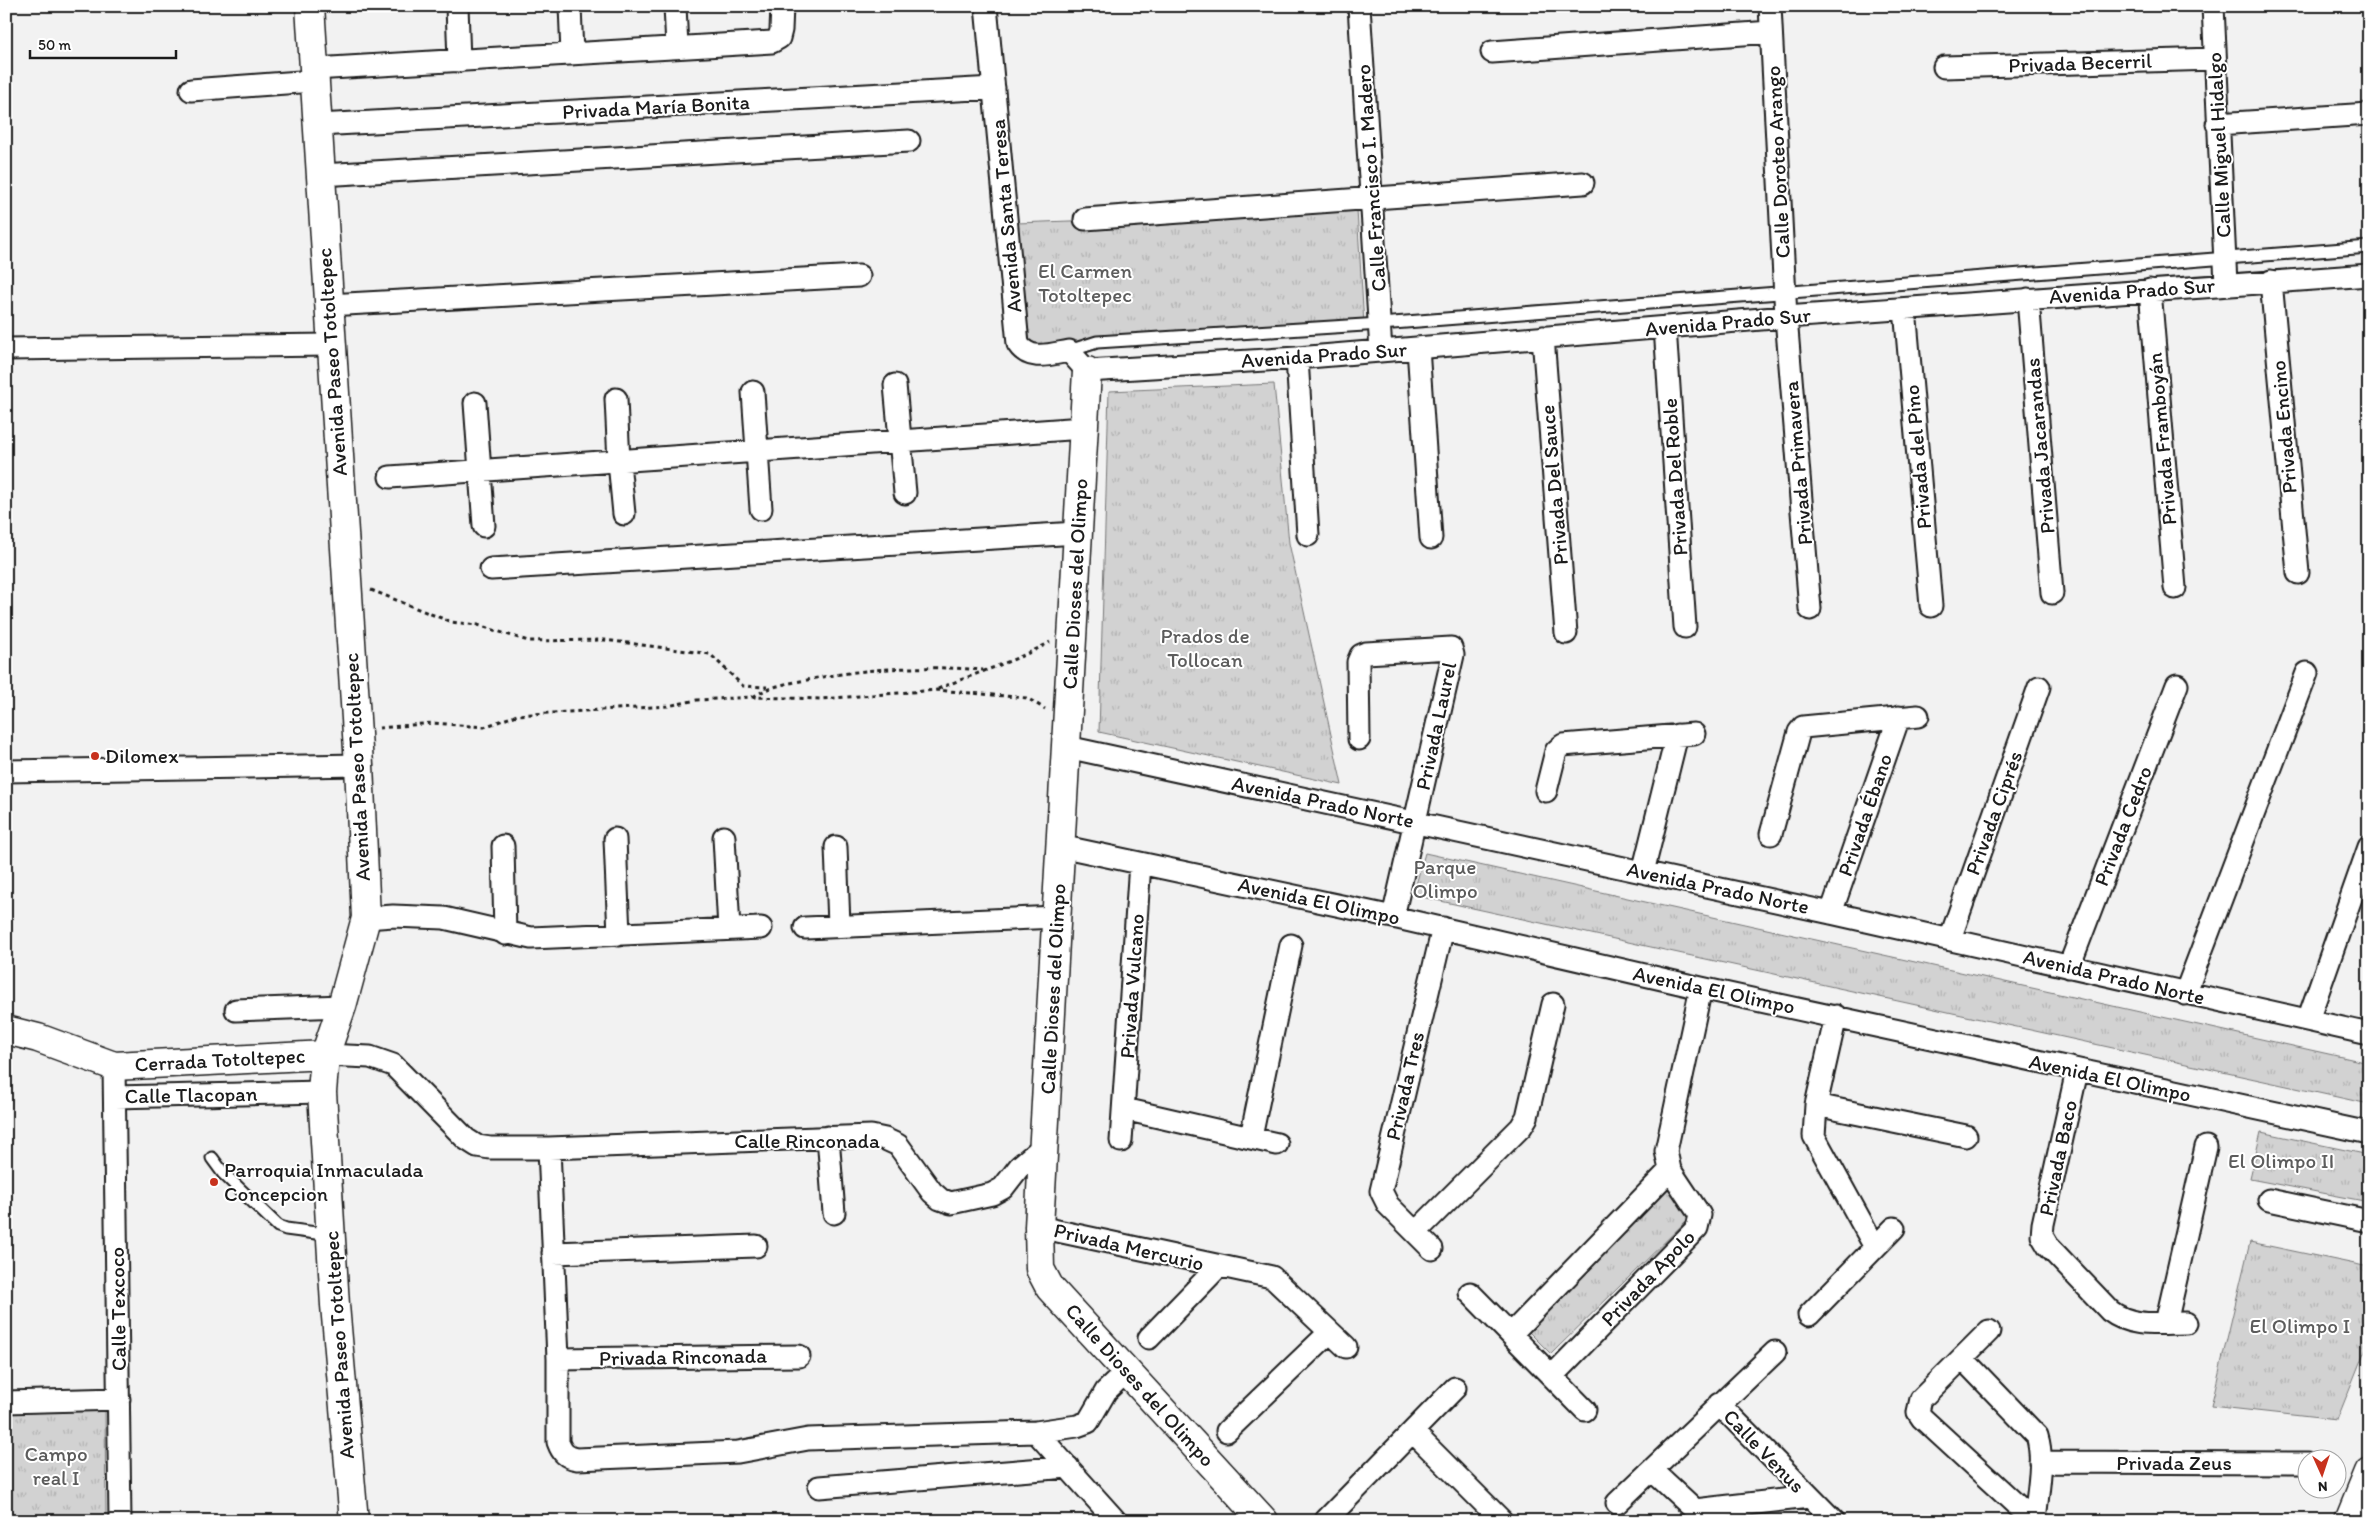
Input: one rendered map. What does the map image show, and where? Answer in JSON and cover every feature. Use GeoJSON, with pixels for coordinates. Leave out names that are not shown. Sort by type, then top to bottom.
{"type":"FeatureCollection","features":[{"type":"Feature","properties":{"kind":"main road","name":"Avenida Paseo Totoltepec"},"geometry":{"type":"LineString","coordinates":[[310,6],[330,345],[359,766],[366,918],[342,1006],[325,1055],[322,1092],[331,1235],[354,1521]]}},
{"type":"Feature","properties":{"kind":"main road","name":"Calle Dioses del Olimpo"},"geometry":{"type":"LineString","coordinates":[[1087,371],[1038,1258],[1044,1280],[1264,1521]]}},
{"type":"Feature","properties":{"kind":"main road","name":"Calle Tlacopan"},"geometry":{"type":"LineString","coordinates":[[6,1030],[38,1038],[114,1066]]}},
{"type":"Feature","properties":{"kind":"main road","name":"Cerrada Totoltepec"},"geometry":{"type":"LineString","coordinates":[[114,1066],[325,1055]]}},
{"type":"Feature","properties":{"kind":"main road"},"geometry":{"type":"LineString","coordinates":[[2350,1519],[2369,1472]]}},
{"type":"Feature","properties":{"kind":"street"},"geometry":{"type":"LineString","coordinates":[[457,6],[459,61]]}},
{"type":"Feature","properties":{"kind":"street"},"geometry":{"type":"LineString","coordinates":[[570,6],[572,54]]}},
{"type":"Feature","properties":{"kind":"street"},"geometry":{"type":"LineString","coordinates":[[675,6],[677,47]]}},
{"type":"Feature","properties":{"kind":"street"},"geometry":{"type":"LineString","coordinates":[[191,90],[314,75],[459,61],[772,42],[779,38],[782,30],[782,6]]}},
{"type":"Feature","properties":{"kind":"street","name":"Avenida Santa Teresa"},"geometry":{"type":"LineString","coordinates":[[986,6],[1018,344],[1023,351],[1032,355],[1068,350]]}},
{"type":"Feature","properties":{"kind":"street","name":"Calle Francisco I. Madero"},"geometry":{"type":"LineString","coordinates":[[1359,6],[1382,351]]}},
{"type":"Feature","properties":{"kind":"street","name":"Calle Doroteo Arango"},"geometry":{"type":"LineString","coordinates":[[1770,6],[1786,317]]}},
{"type":"Feature","properties":{"kind":"street","name":"Calle Miguel Hidalgo"},"geometry":{"type":"LineString","coordinates":[[2213,6],[2217,124],[2226,284]]}},
{"type":"Feature","properties":{"kind":"street"},"geometry":{"type":"LineString","coordinates":[[1492,52],[1771,32]]}},
{"type":"Feature","properties":{"kind":"street","name":"Privada Becerril"},"geometry":{"type":"LineString","coordinates":[[1944,67],[2215,59]]}},
{"type":"Feature","properties":{"kind":"street","name":"Privada María Bonita"},"geometry":{"type":"LineString","coordinates":[[318,125],[994,88]]}},
{"type":"Feature","properties":{"kind":"street"},"geometry":{"type":"LineString","coordinates":[[2217,124],[2369,114]]}},
{"type":"Feature","properties":{"kind":"street"},"geometry":{"type":"LineString","coordinates":[[321,175],[909,141]]}},
{"type":"Feature","properties":{"kind":"street"},"geometry":{"type":"LineString","coordinates":[[1085,219],[1582,183]]}},
{"type":"Feature","properties":{"kind":"street","name":"Avenida Prado Sur"},"geometry":{"type":"LineString","coordinates":[[1087,371],[1297,358],[1786,317],[2369,275]]}},
{"type":"Feature","properties":{"kind":"street"},"geometry":{"type":"LineString","coordinates":[[328,305],[859,276]]}},
{"type":"Feature","properties":{"kind":"street","name":"Privada Encino"},"geometry":{"type":"LineString","coordinates":[[2271,281],[2298,573]]}},
{"type":"Feature","properties":{"kind":"street","name":"Privada Framboyán"},"geometry":{"type":"LineString","coordinates":[[2150,290],[2175,588]]}},
{"type":"Feature","properties":{"kind":"street","name":"Privada Jacarandas"},"geometry":{"type":"LineString","coordinates":[[2028,299],[2052,593]]}},
{"type":"Feature","properties":{"kind":"street","name":"Privada del Pino"},"geometry":{"type":"LineString","coordinates":[[1906,309],[1931,606]]}},
{"type":"Feature","properties":{"kind":"street","name":"Privada Primavera"},"geometry":{"type":"LineString","coordinates":[[1786,317],[1810,609]]}},
{"type":"Feature","properties":{"kind":"street","name":"Privada Del Roble"},"geometry":{"type":"LineString","coordinates":[[1665,327],[1685,627]]}},
{"type":"Feature","properties":{"kind":"street","name":"Privada Del Sauce"},"geometry":{"type":"LineString","coordinates":[[1543,337],[1566,633]]}},
{"type":"Feature","properties":{"kind":"street"},"geometry":{"type":"LineString","coordinates":[[6,349],[330,345]]}},
{"type":"Feature","properties":{"kind":"street"},"geometry":{"type":"LineString","coordinates":[[1418,348],[1431,538]]}},
{"type":"Feature","properties":{"kind":"street"},"geometry":{"type":"LineString","coordinates":[[1068,350],[1087,371]]}},
{"type":"Feature","properties":{"kind":"street"},"geometry":{"type":"LineString","coordinates":[[1297,358],[1308,535]]}},
{"type":"Feature","properties":{"kind":"street"},"geometry":{"type":"LineString","coordinates":[[895,385],[904,493]]}},
{"type":"Feature","properties":{"kind":"street"},"geometry":{"type":"LineString","coordinates":[[753,392],[760,509]]}},
{"type":"Feature","properties":{"kind":"street"},"geometry":{"type":"LineString","coordinates":[[616,399],[624,514]]}},
{"type":"Feature","properties":{"kind":"street"},"geometry":{"type":"LineString","coordinates":[[475,403],[484,526]]}},
{"type":"Feature","properties":{"kind":"street"},"geometry":{"type":"LineString","coordinates":[[390,476],[479,472],[899,443],[1083,428]]}},
{"type":"Feature","properties":{"kind":"street"},"geometry":{"type":"LineString","coordinates":[[491,569],[1077,533]]}},
{"type":"Feature","properties":{"kind":"street","name":"Privada Laurel"},"geometry":{"type":"LineString","coordinates":[[1359,739],[1358,662],[1361,655],[1366,652],[1451,648],[1453,655],[1393,917]]}},
{"type":"Feature","properties":{"kind":"street"},"geometry":{"type":"LineString","coordinates":[[2185,994],[2306,673]]}},
{"type":"Feature","properties":{"kind":"street","name":"Privada Cedro"},"geometry":{"type":"LineString","coordinates":[[2069,967],[2177,685]]}},
{"type":"Feature","properties":{"kind":"street","name":"Privada Ciprés"},"geometry":{"type":"LineString","coordinates":[[1950,939],[2039,687]]}},
{"type":"Feature","properties":{"kind":"street","name":"Privada Ébano"},"geometry":{"type":"LineString","coordinates":[[1771,834],[1799,732],[1803,727],[1908,716],[1831,913]]}},
{"type":"Feature","properties":{"kind":"street"},"geometry":{"type":"LineString","coordinates":[[1546,791],[1556,751],[1563,745],[1685,734],[1643,872]]}},
{"type":"Feature","properties":{"kind":"street","name":"Avenida Prado Norte"},"geometry":{"type":"LineString","coordinates":[[1068,736],[1414,822],[1950,939],[2185,994],[2369,1034]]}},
{"type":"Feature","properties":{"kind":"street"},"geometry":{"type":"LineString","coordinates":[[6,771],[359,766]]}},
{"type":"Feature","properties":{"kind":"street"},"geometry":{"type":"LineString","coordinates":[[724,837],[730,929]]}},
{"type":"Feature","properties":{"kind":"street"},"geometry":{"type":"LineString","coordinates":[[615,839],[619,935]]}},
{"type":"Feature","properties":{"kind":"street"},"geometry":{"type":"LineString","coordinates":[[503,846],[506,934]]}},
{"type":"Feature","properties":{"kind":"street","name":"Avenida El Olimpo"},"geometry":{"type":"LineString","coordinates":[[1060,846],[1443,928],[1701,988],[1836,1016],[2077,1071],[2369,1133]]}},
{"type":"Feature","properties":{"kind":"street"},"geometry":{"type":"LineString","coordinates":[[836,847],[839,925]]}},
{"type":"Feature","properties":{"kind":"street"},"geometry":{"type":"LineString","coordinates":[[2308,1020],[2369,847]]}},
{"type":"Feature","properties":{"kind":"street","name":"Privada Vulcano"},"geometry":{"type":"LineString","coordinates":[[1121,1141],[1140,863]]}},
{"type":"Feature","properties":{"kind":"street"},"geometry":{"type":"LineString","coordinates":[[366,918],[394,916],[444,918],[506,934],[531,938],[761,928]]}},
{"type":"Feature","properties":{"kind":"street"},"geometry":{"type":"LineString","coordinates":[[805,928],[839,925],[1057,917]]}},
{"type":"Feature","properties":{"kind":"street","name":"Privada Tres"},"geometry":{"type":"LineString","coordinates":[[1432,1250],[1388,1205],[1381,1191],[1443,928]]}},
{"type":"Feature","properties":{"kind":"street"},"geometry":{"type":"LineString","coordinates":[[1251,1137],[1291,945]]}},
{"type":"Feature","properties":{"kind":"street","name":"Privada Apolo"},"geometry":{"type":"LineString","coordinates":[[1552,1376],[1697,1228],[1700,1215],[1670,1170],[1667,1140],[1701,988]]}},
{"type":"Feature","properties":{"kind":"street"},"geometry":{"type":"LineString","coordinates":[[1416,1232],[1521,1126],[1527,1117],[1553,1004]]}},
{"type":"Feature","properties":{"kind":"street"},"geometry":{"type":"LineString","coordinates":[[236,1010],[342,1006]]}},
{"type":"Feature","properties":{"kind":"street"},"geometry":{"type":"LineString","coordinates":[[1836,1016],[1816,1105],[1814,1136],[1875,1247]]}},
{"type":"Feature","properties":{"kind":"street","name":"Calle Rinconada"},"geometry":{"type":"LineString","coordinates":[[325,1055],[370,1057],[393,1065],[466,1138],[477,1146],[549,1148],[871,1136],[885,1138],[898,1145],[932,1192],[940,1199],[951,1203],[992,1194],[1003,1188],[1020,1166],[1045,1145]]}},
{"type":"Feature","properties":{"kind":"street","name":"Calle Tlacopan"},"geometry":{"type":"LineString","coordinates":[[114,1066],[115,1097],[322,1092]]}},
{"type":"Feature","properties":{"kind":"street","name":"Privada Baco"},"geometry":{"type":"LineString","coordinates":[[2077,1071],[2043,1224],[2042,1236],[2062,1260],[2110,1311],[2121,1320],[2134,1323],[2176,1323],[2206,1146]]}},
{"type":"Feature","properties":{"kind":"street","name":"Calle Texcoco"},"geometry":{"type":"LineString","coordinates":[[115,1097],[120,1521]]}},
{"type":"Feature","properties":{"kind":"street"},"geometry":{"type":"LineString","coordinates":[[1816,1105],[1966,1136]]}},
{"type":"Feature","properties":{"kind":"street"},"geometry":{"type":"LineString","coordinates":[[1124,1109],[1277,1144]]}},
{"type":"Feature","properties":{"kind":"street"},"geometry":{"type":"LineString","coordinates":[[828,1137],[834,1213]]}},
{"type":"Feature","properties":{"kind":"street"},"geometry":{"type":"LineString","coordinates":[[549,1148],[553,1253],[562,1358],[558,1442],[561,1451],[568,1458],[738,1452],[818,1438],[1036,1432],[1077,1426],[1088,1422],[1106,1391],[1127,1371]]}},
{"type":"Feature","properties":{"kind":"street"},"geometry":{"type":"LineString","coordinates":[[1511,1334],[1670,1170]]}},
{"type":"Feature","properties":{"kind":"street"},"geometry":{"type":"LineString","coordinates":[[2269,1200],[2369,1221]]}},
{"type":"Feature","properties":{"kind":"street","name":"Privada Mercurio"},"geometry":{"type":"LineString","coordinates":[[1039,1227],[1218,1267],[1272,1277],[1346,1347]]}},
{"type":"Feature","properties":{"kind":"street"},"geometry":{"type":"LineString","coordinates":[[1809,1315],[1894,1228]]}},
{"type":"Feature","properties":{"kind":"street"},"geometry":{"type":"LineString","coordinates":[[553,1253],[756,1246]]}},
{"type":"Feature","properties":{"kind":"street","name":"Privada Mercurio"},"geometry":{"type":"LineString","coordinates":[[1149,1338],[1218,1267]]}},
{"type":"Feature","properties":{"kind":"street"},"geometry":{"type":"LineString","coordinates":[[1470,1293],[1585,1410]]}},
{"type":"Feature","properties":{"kind":"street"},"geometry":{"type":"LineString","coordinates":[[1227,1432],[1330,1332]]}},
{"type":"Feature","properties":{"kind":"street"},"geometry":{"type":"LineString","coordinates":[[1988,1332],[1921,1399],[1918,1412],[1922,1418],[2034,1521]]}},
{"type":"Feature","properties":{"kind":"street"},"geometry":{"type":"LineString","coordinates":[[1719,1404],[1776,1352]]}},
{"type":"Feature","properties":{"kind":"street","name":"Privada Rinconada"},"geometry":{"type":"LineString","coordinates":[[562,1358],[799,1356]]}},
{"type":"Feature","properties":{"kind":"street"},"geometry":{"type":"LineString","coordinates":[[1962,1358],[2037,1436],[2040,1446],[2040,1462],[2034,1521]]}},
{"type":"Feature","properties":{"kind":"street"},"geometry":{"type":"LineString","coordinates":[[1326,1520],[1455,1388]]}},
{"type":"Feature","properties":{"kind":"street"},"geometry":{"type":"LineString","coordinates":[[6,1402],[119,1399]]}},
{"type":"Feature","properties":{"kind":"street","name":"Calle Venus"},"geometry":{"type":"LineString","coordinates":[[1617,1503],[1719,1404],[1834,1521]]}},
{"type":"Feature","properties":{"kind":"street"},"geometry":{"type":"LineString","coordinates":[[1036,1432],[1116,1521]]}},
{"type":"Feature","properties":{"kind":"street"},"geometry":{"type":"LineString","coordinates":[[1413,1432],[1502,1521]]}},
{"type":"Feature","properties":{"kind":"street","name":"Privada Zeus"},"geometry":{"type":"LineString","coordinates":[[2040,1462],[2298,1463]]}},
{"type":"Feature","properties":{"kind":"street"},"geometry":{"type":"LineString","coordinates":[[819,1487],[1068,1467]]}},
{"type":"Feature","properties":{"kind":"street"},"geometry":{"type":"LineString","coordinates":[[1652,1470],[1695,1510],[1809,1497]]}},
{"type":"Feature","properties":{"kind":"lane"},"geometry":{"type":"LineString","coordinates":[[1068,350],[1097,342],[1380,324],[1784,291],[2369,247]]}},
{"type":"Feature","properties":{"kind":"lane"},"geometry":{"type":"LineString","coordinates":[[212,1158],[222,1173],[278,1226],[286,1229],[331,1235]]}},
{"type":"Feature","properties":{"kind":"path"},"geometry":{"type":"LineString","coordinates":[[346,579],[360,579],[374,593],[451,622],[478,625],[528,641],[604,640],[710,654],[744,686],[768,688],[842,672],[940,666],[983,670]]}},
{"type":"Feature","properties":{"kind":"path"},"geometry":{"type":"LineString","coordinates":[[937,690],[983,670],[1026,655],[1053,640],[1072,637]]}},
{"type":"Feature","properties":{"kind":"path"},"geometry":{"type":"LineString","coordinates":[[753,697],[768,688]]}},
{"type":"Feature","properties":{"kind":"path"},"geometry":{"type":"LineString","coordinates":[[356,733],[383,727],[433,723],[484,726],[517,714],[668,706],[697,700],[753,697],[821,699],[937,690],[1027,698],[1068,736]]}},
{"type":"Feature","properties":{"kind":"green space","name":"El Carmen Totoltepec"},"geometry":{"type":"Polygon","coordinates":[[[1357,210],[1364,325],[1023,351],[1017,223],[1357,210]]]}},
{"type":"Feature","properties":{"kind":"green space","name":"Prados de Tollocan"},"geometry":{"type":"Polygon","coordinates":[[[1274,384],[1289,543],[1342,785],[1099,732],[1109,391],[1274,384]]]}},
{"type":"Feature","properties":{"kind":"green space","name":"Parque Olimpo"},"geometry":{"type":"Polygon","coordinates":[[[1425,853],[2369,1063],[2369,1104],[1413,895],[1425,853]]]}},
{"type":"Feature","properties":{"kind":"green space","name":"El Olimpo II"},"geometry":{"type":"Polygon","coordinates":[[[2261,1132],[2369,1155],[2369,1202],[2250,1179],[2261,1132]]]}},
{"type":"Feature","properties":{"kind":"green space"},"geometry":{"type":"Polygon","coordinates":[[[1669,1184],[1689,1218],[1551,1354],[1528,1331],[1669,1184]]]}},
{"type":"Feature","properties":{"kind":"green space","name":"El Olimpo I"},"geometry":{"type":"Polygon","coordinates":[[[2250,1242],[2369,1267],[2369,1340],[2337,1420],[2211,1406],[2250,1242]]]}},
{"type":"Feature","properties":{"kind":"green space","name":"Campo real I"},"geometry":{"type":"Polygon","coordinates":[[[105,1410],[106,1521],[11,1521],[11,1496],[6,1492],[6,1413],[105,1410]]]}},
{"type":"Feature","properties":{"kind":"place","name":"Dilomex"},"geometry":{"type":"Point","coordinates":[95,756]}},
{"type":"Feature","properties":{"kind":"place","name":"Parroquia Inmaculada Concepcion"},"geometry":{"type":"Point","coordinates":[214,1182]}}]}
